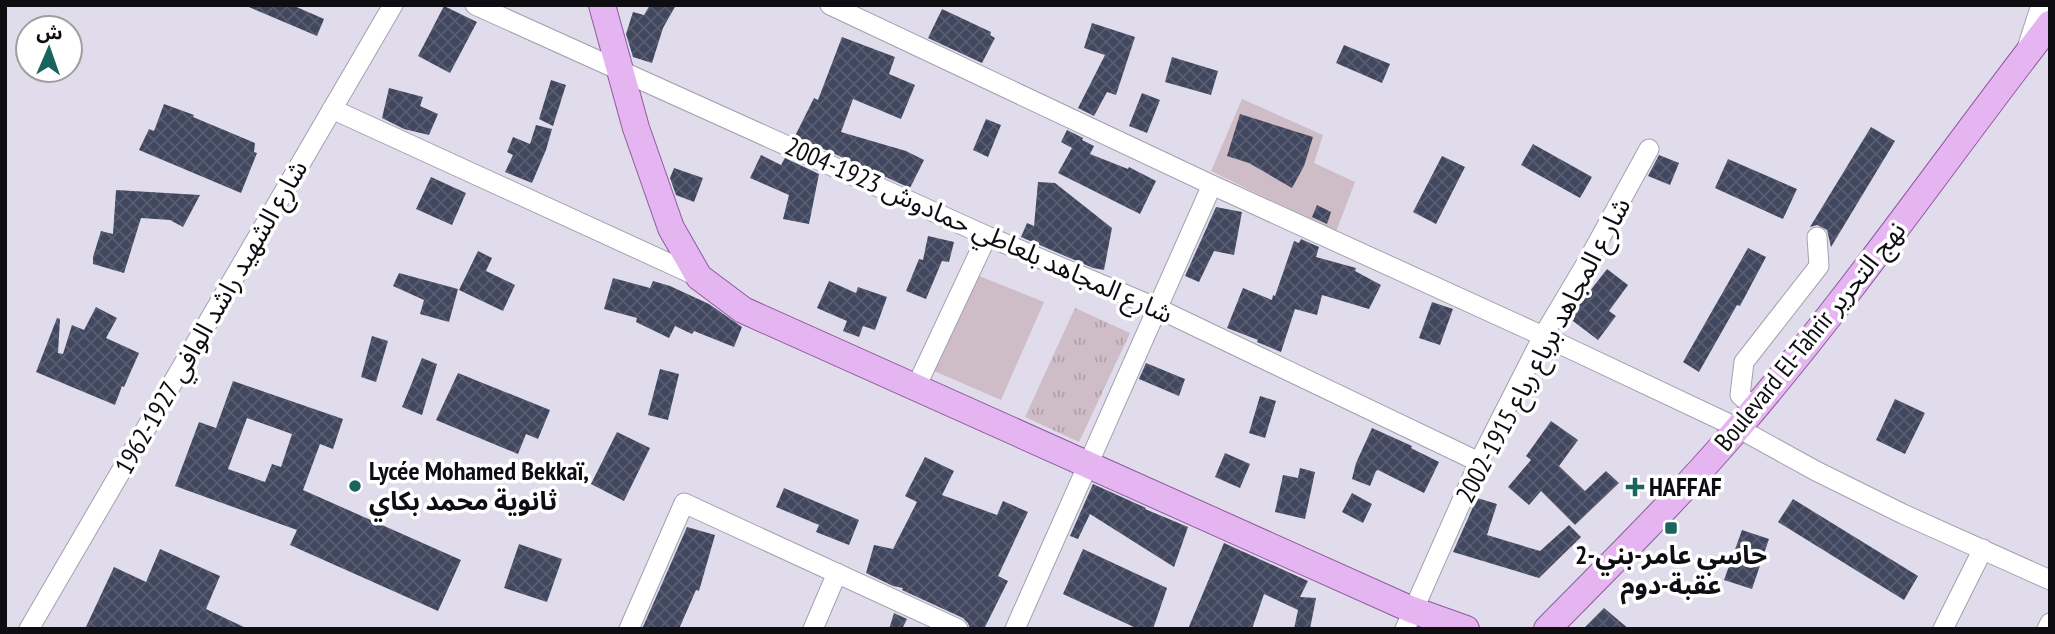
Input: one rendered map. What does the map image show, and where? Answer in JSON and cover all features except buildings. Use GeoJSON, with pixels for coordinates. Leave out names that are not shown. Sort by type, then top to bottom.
{"type":"FeatureCollection","features":[{"type":"Feature","properties":{"kind":"main road"},"geometry":{"type":"LineString","coordinates":[[601,5],[636,128],[671,228],[698,277],[743,310],[1088,464],[1409,619],[1466,629]]}},
{"type":"Feature","properties":{"kind":"main road","name":"Boulevard El-Tahrir نهج التحرير"},"geometry":{"type":"LineString","coordinates":[[1548,629],[1643,532],[1746,418],[1878,254],[2050,24]]}},
{"type":"Feature","properties":{"kind":"street","name":"شارع الشهيد راشد الوافي 1927-1962"},"geometry":{"type":"LineString","coordinates":[[29,629],[393,5]]}},
{"type":"Feature","properties":{"kind":"street","name":"شارع المجاهد بلعاطي حمادوش 1923-2004"},"geometry":{"type":"LineString","coordinates":[[475,5],[987,236],[1157,308],[1479,462]]}},
{"type":"Feature","properties":{"kind":"street"},"geometry":{"type":"LineString","coordinates":[[830,5],[1212,185],[1543,336],[1746,418],[1841,483],[2050,580]]}},
{"type":"Feature","properties":{"kind":"street"},"geometry":{"type":"LineString","coordinates":[[2025,56],[2041,5]]}},
{"type":"Feature","properties":{"kind":"street"},"geometry":{"type":"LineString","coordinates":[[332,109],[698,277]]}},
{"type":"Feature","properties":{"kind":"street","name":"شار ع المجاهد برباع رباع 1915-2002"},"geometry":{"type":"LineString","coordinates":[[1409,619],[1479,462],[1543,336],[1649,149]]}},
{"type":"Feature","properties":{"kind":"street"},"geometry":{"type":"LineString","coordinates":[[1015,629],[1212,185]]}},
{"type":"Feature","properties":{"kind":"street"},"geometry":{"type":"LineString","coordinates":[[916,387],[987,236]]}},
{"type":"Feature","properties":{"kind":"street"},"geometry":{"type":"LineString","coordinates":[[1746,418],[1740,395],[1744,362],[1819,266],[1817,237]]}},
{"type":"Feature","properties":{"kind":"street"},"geometry":{"type":"LineString","coordinates":[[629,629],[684,503],[958,629]]}},
{"type":"Feature","properties":{"kind":"street"},"geometry":{"type":"LineString","coordinates":[[1943,629],[1983,549]]}},
{"type":"Feature","properties":{"kind":"street"},"geometry":{"type":"LineString","coordinates":[[813,629],[837,573]]}},
{"type":"Feature","properties":{"kind":"street"},"geometry":{"type":"LineString","coordinates":[[2047,629],[2050,623]]}},
{"type":"Feature","properties":{"kind":"green space"},"geometry":{"type":"Polygon","coordinates":[[[1242,99],[1323,135],[1314,163],[1355,182],[1336,232],[1211,171],[1242,99]]]}},
{"type":"Feature","properties":{"kind":"green space"},"geometry":{"type":"Polygon","coordinates":[[[974,274],[1044,302],[1001,400],[932,370],[974,274]]]}},
{"type":"Feature","properties":{"kind":"green space"},"geometry":{"type":"Polygon","coordinates":[[[1075,308],[1130,333],[1079,442],[1025,417],[1075,308]]]}},
{"type":"Feature","properties":{"kind":"place","name":"Lycée Mohamed Bekkaï, ثانوية محمد بكاي"},"geometry":{"type":"Point","coordinates":[355,486]}},
{"type":"Feature","properties":{"kind":"place","name":"HAFFAF"},"geometry":{"type":"Point","coordinates":[1635,487]}},
{"type":"Feature","properties":{"kind":"place","name":"2-حاسي عامر-بني عقبة-دوم"},"geometry":{"type":"Point","coordinates":[1671,528]}}]}
